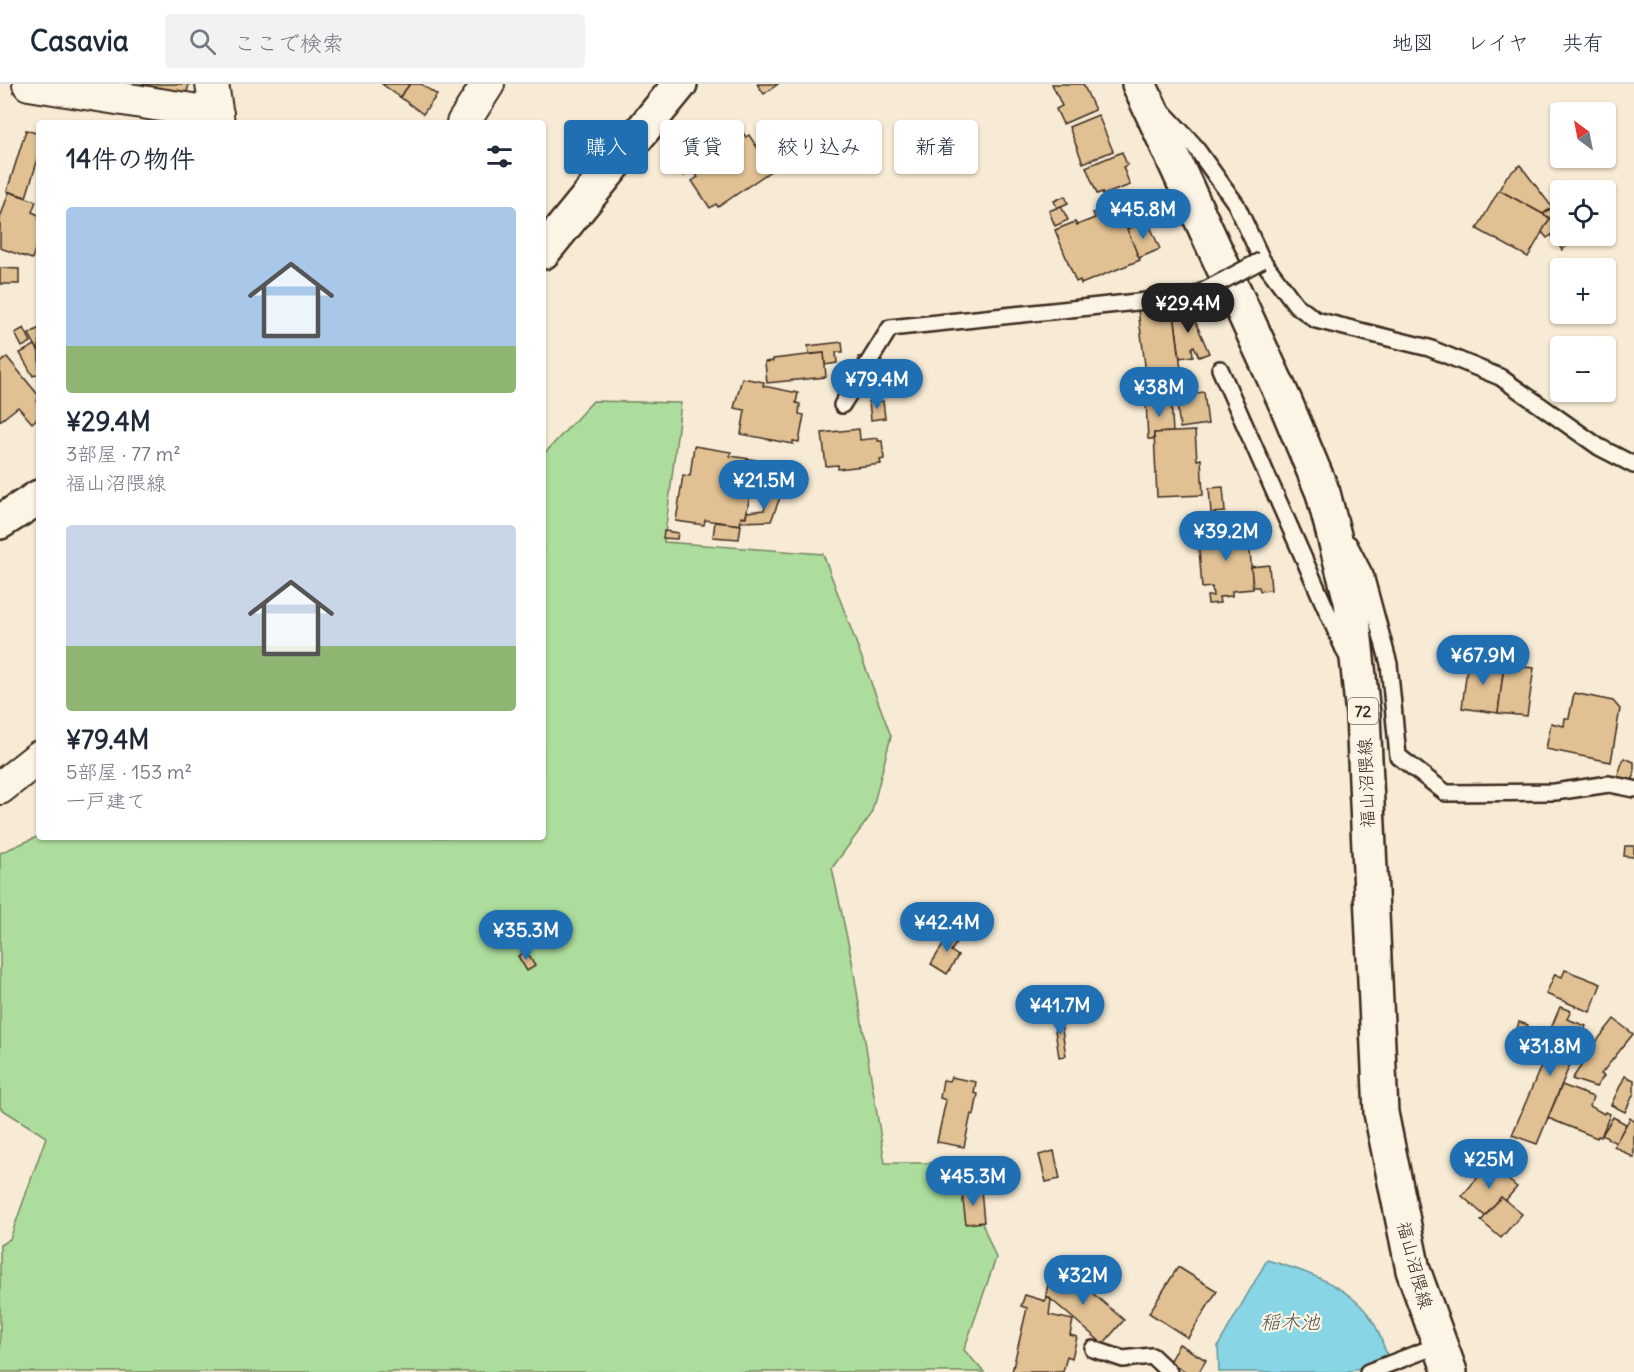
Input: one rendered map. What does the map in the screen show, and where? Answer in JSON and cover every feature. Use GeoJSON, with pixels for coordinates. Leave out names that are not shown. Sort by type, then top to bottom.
{"type":"FeatureCollection","features":[{"type":"Feature","properties":{"kind":"main road"},"geometry":{"type":"LineString","coordinates":[[546,248],[680,84]]}},
{"type":"Feature","properties":{"kind":"main road","name":"福山沼隈線"},"geometry":{"type":"LineString","coordinates":[[1140,87],[1286,404],[1323,493],[1351,601],[1360,686],[1381,1113],[1413,1270],[1445,1358]]}},
{"type":"Feature","properties":{"kind":"main road"},"geometry":{"type":"LineString","coordinates":[[0,522],[36,499]]}},
{"type":"Feature","properties":{"kind":"street"},"geometry":{"type":"LineString","coordinates":[[29,84],[215,107]]}},
{"type":"Feature","properties":{"kind":"street"},"geometry":{"type":"LineString","coordinates":[[465,120],[488,84]]}},
{"type":"Feature","properties":{"kind":"street"},"geometry":{"type":"LineString","coordinates":[[0,788],[36,759]]}},
{"type":"Feature","properties":{"kind":"lane"},"geometry":{"type":"LineString","coordinates":[[1140,87],[1193,144],[1236,204],[1262,260],[1296,305],[1316,320],[1428,348],[1500,377],[1599,447],[1634,465]]}},
{"type":"Feature","properties":{"kind":"lane"},"geometry":{"type":"LineString","coordinates":[[842,405],[890,328],[1194,296],[1262,260]]}},
{"type":"Feature","properties":{"kind":"lane"},"geometry":{"type":"LineString","coordinates":[[1220,369],[1360,686]]}},
{"type":"Feature","properties":{"kind":"lane"},"geometry":{"type":"LineString","coordinates":[[1323,493],[1365,575],[1389,664],[1398,756],[1446,793],[1555,792],[1609,784],[1634,789]]}},
{"type":"Feature","properties":{"kind":"lane"},"geometry":{"type":"LineString","coordinates":[[1093,1349],[1123,1359],[1152,1356],[1169,1372]]}},
{"type":"Feature","properties":{"kind":"lane"},"geometry":{"type":"LineString","coordinates":[[1368,1372],[1445,1358]]}},
{"type":"Feature","properties":{"kind":"green space"},"geometry":{"type":"Polygon","coordinates":[[[593,401],[681,403],[664,542],[823,554],[891,736],[871,815],[832,868],[852,961],[885,1163],[958,1163],[996,1258],[964,1350],[984,1372],[0,1372],[0,1245],[10,1239],[46,1137],[0,1108],[0,853],[36,837],[36,840],[546,840],[546,452],[593,401]]]}},
{"type":"Feature","properties":{"kind":"water","name":"稲木池"},"geometry":{"type":"Polygon","coordinates":[[[1267,1260],[1313,1275],[1355,1300],[1375,1325],[1387,1355],[1350,1372],[1219,1372],[1218,1346],[1267,1260]]]}},
{"type":"Feature","properties":{"kind":"building"},"geometry":{"type":"Polygon","coordinates":[[[142,84],[189,84],[185,100],[141,88],[142,84]]]}},
{"type":"Feature","properties":{"kind":"building"},"geometry":{"type":"Polygon","coordinates":[[[382,84],[410,84],[400,97],[382,84]]]}},
{"type":"Feature","properties":{"kind":"building"},"geometry":{"type":"Polygon","coordinates":[[[410,84],[421,84],[437,95],[423,114],[400,97],[410,84]]]}},
{"type":"Feature","properties":{"kind":"building"},"geometry":{"type":"Polygon","coordinates":[[[757,84],[778,84],[764,94],[757,84]]]}},
{"type":"Feature","properties":{"kind":"building"},"geometry":{"type":"Polygon","coordinates":[[[1052,84],[1083,84],[1095,110],[1063,124],[1056,109],[1062,106],[1052,84]]]}},
{"type":"Feature","properties":{"kind":"building"},"geometry":{"type":"Polygon","coordinates":[[[1098,115],[1113,151],[1083,163],[1069,127],[1098,115]]]}},
{"type":"Feature","properties":{"kind":"building"},"geometry":{"type":"Polygon","coordinates":[[[26,130],[36,133],[36,165],[26,197],[7,191],[26,130]]]}},
{"type":"Feature","properties":{"kind":"building"},"geometry":{"type":"Polygon","coordinates":[[[744,134],[746,137],[749,135],[756,146],[756,174],[766,174],[718,207],[716,204],[710,208],[692,181],[698,177],[695,174],[744,174],[744,134]]]}},
{"type":"Feature","properties":{"kind":"building"},"geometry":{"type":"Polygon","coordinates":[[[1122,152],[1127,165],[1123,167],[1130,185],[1103,195],[1102,192],[1097,194],[1086,167],[1122,152]]]}},
{"type":"Feature","properties":{"kind":"building"},"geometry":{"type":"Polygon","coordinates":[[[1520,165],[1550,204],[1550,209],[1543,214],[1499,190],[1507,176],[1520,165]]]}},
{"type":"Feature","properties":{"kind":"building"},"geometry":{"type":"Polygon","coordinates":[[[1499,190],[1550,218],[1528,257],[1477,229],[1499,190]]]}},
{"type":"Feature","properties":{"kind":"building"},"geometry":{"type":"Polygon","coordinates":[[[9,192],[36,201],[32,212],[36,214],[36,246],[32,259],[0,248],[0,218],[9,192]]]}},
{"type":"Feature","properties":{"kind":"building"},"geometry":{"type":"Polygon","coordinates":[[[1065,196],[1068,203],[1057,208],[1054,201],[1065,196]]]}},
{"type":"Feature","properties":{"kind":"building"},"geometry":{"type":"Polygon","coordinates":[[[1114,204],[1119,217],[1122,216],[1140,260],[1081,284],[1080,280],[1076,282],[1055,230],[1075,222],[1077,225],[1095,218],[1093,213],[1114,204]]]}},
{"type":"Feature","properties":{"kind":"building"},"geometry":{"type":"Polygon","coordinates":[[[1061,206],[1068,220],[1055,226],[1049,211],[1061,206]]]}},
{"type":"Feature","properties":{"kind":"building"},"geometry":{"type":"Polygon","coordinates":[[[1550,209],[1550,218],[1543,214],[1550,209]]]}},
{"type":"Feature","properties":{"kind":"building"},"geometry":{"type":"Polygon","coordinates":[[[1550,218],[1550,236],[1547,238],[1542,232],[1550,218]]]}},
{"type":"Feature","properties":{"kind":"building"},"geometry":{"type":"Polygon","coordinates":[[[1145,222],[1148,227],[1150,226],[1160,249],[1139,258],[1127,229],[1145,222]]]}},
{"type":"Feature","properties":{"kind":"building"},"geometry":{"type":"Polygon","coordinates":[[[0,268],[19,269],[19,284],[0,284],[0,268]]]}},
{"type":"Feature","properties":{"kind":"building"},"geometry":{"type":"Polygon","coordinates":[[[1186,305],[1191,322],[1195,321],[1209,353],[1199,357],[1194,346],[1193,356],[1180,358],[1173,306],[1186,305]]]}},
{"type":"Feature","properties":{"kind":"building"},"geometry":{"type":"Polygon","coordinates":[[[1173,306],[1183,384],[1148,389],[1138,310],[1173,306]]]}},
{"type":"Feature","properties":{"kind":"building"},"geometry":{"type":"Polygon","coordinates":[[[24,328],[31,342],[22,347],[15,333],[24,328]]]}},
{"type":"Feature","properties":{"kind":"building"},"geometry":{"type":"Polygon","coordinates":[[[36,330],[36,347],[29,334],[36,330]]]}},
{"type":"Feature","properties":{"kind":"building"},"geometry":{"type":"Polygon","coordinates":[[[842,342],[843,352],[836,352],[837,363],[825,365],[824,353],[809,354],[808,346],[842,342]]]}},
{"type":"Feature","properties":{"kind":"building"},"geometry":{"type":"Polygon","coordinates":[[[35,345],[36,374],[33,376],[20,353],[35,345]]]}},
{"type":"Feature","properties":{"kind":"building"},"geometry":{"type":"Polygon","coordinates":[[[824,353],[826,377],[767,383],[765,362],[824,353]]]}},
{"type":"Feature","properties":{"kind":"building"},"geometry":{"type":"Polygon","coordinates":[[[881,354],[883,376],[860,379],[858,357],[881,354]]]}},
{"type":"Feature","properties":{"kind":"building"},"geometry":{"type":"Polygon","coordinates":[[[7,357],[36,392],[36,420],[32,423],[18,407],[0,421],[0,363],[7,357]]]}},
{"type":"Feature","properties":{"kind":"building"},"geometry":{"type":"Polygon","coordinates":[[[742,378],[764,382],[763,386],[798,393],[796,403],[800,404],[799,414],[804,415],[799,442],[793,441],[793,444],[741,434],[745,410],[734,408],[742,378]]]}},
{"type":"Feature","properties":{"kind":"building"},"geometry":{"type":"Polygon","coordinates":[[[1204,392],[1208,424],[1180,428],[1176,396],[1204,392]]]}},
{"type":"Feature","properties":{"kind":"building"},"geometry":{"type":"Polygon","coordinates":[[[1171,400],[1173,432],[1154,433],[1154,439],[1148,439],[1146,402],[1171,400]]]}},
{"type":"Feature","properties":{"kind":"building"},"geometry":{"type":"Polygon","coordinates":[[[883,401],[885,418],[871,420],[869,402],[883,401]]]}},
{"type":"Feature","properties":{"kind":"building"},"geometry":{"type":"Polygon","coordinates":[[[859,429],[860,440],[878,438],[878,441],[882,441],[884,459],[880,460],[881,464],[838,469],[838,465],[826,466],[822,433],[859,429]]]}},
{"type":"Feature","properties":{"kind":"building"},"geometry":{"type":"Polygon","coordinates":[[[1195,431],[1197,460],[1201,459],[1203,495],[1157,497],[1154,433],[1195,431]]]}},
{"type":"Feature","properties":{"kind":"building"},"geometry":{"type":"Polygon","coordinates":[[[694,446],[731,452],[730,456],[756,460],[754,495],[750,494],[746,517],[741,517],[740,525],[705,520],[704,525],[676,521],[683,475],[690,476],[694,446]]]}},
{"type":"Feature","properties":{"kind":"building"},"geometry":{"type":"Polygon","coordinates":[[[1223,487],[1225,512],[1211,513],[1209,488],[1223,487]]]}},
{"type":"Feature","properties":{"kind":"building"},"geometry":{"type":"Polygon","coordinates":[[[771,491],[781,495],[771,521],[740,522],[741,517],[746,517],[747,512],[764,510],[771,491]]]}},
{"type":"Feature","properties":{"kind":"building"},"geometry":{"type":"Polygon","coordinates":[[[715,522],[741,525],[739,539],[713,537],[715,522]]]}},
{"type":"Feature","properties":{"kind":"building"},"geometry":{"type":"Polygon","coordinates":[[[1248,525],[1253,589],[1232,591],[1232,596],[1219,597],[1220,603],[1208,604],[1207,596],[1213,596],[1212,587],[1202,588],[1198,536],[1219,534],[1219,528],[1248,525]]]}},
{"type":"Feature","properties":{"kind":"building"},"geometry":{"type":"Polygon","coordinates":[[[664,531],[678,533],[677,539],[663,538],[664,531]]]}},
{"type":"Feature","properties":{"kind":"building"},"geometry":{"type":"Polygon","coordinates":[[[1269,565],[1271,590],[1260,591],[1259,587],[1253,587],[1251,567],[1269,565]]]}},
{"type":"Feature","properties":{"kind":"building"},"geometry":{"type":"Polygon","coordinates":[[[1468,660],[1504,665],[1498,713],[1462,708],[1468,660]]]}},
{"type":"Feature","properties":{"kind":"building"},"geometry":{"type":"Polygon","coordinates":[[[1504,665],[1534,668],[1527,716],[1498,713],[1504,665]]]}},
{"type":"Feature","properties":{"kind":"building"},"geometry":{"type":"Polygon","coordinates":[[[1574,693],[1613,701],[1620,709],[1611,762],[1546,749],[1551,723],[1564,726],[1565,718],[1569,718],[1574,693]]]}},
{"type":"Feature","properties":{"kind":"building"},"geometry":{"type":"Polygon","coordinates":[[[1624,758],[1634,762],[1634,776],[1630,787],[1615,782],[1624,758]]]}},
{"type":"Feature","properties":{"kind":"building"},"geometry":{"type":"Polygon","coordinates":[[[1625,846],[1634,846],[1634,857],[1624,856],[1625,846]]]}},
{"type":"Feature","properties":{"kind":"building"},"geometry":{"type":"Polygon","coordinates":[[[953,929],[962,934],[951,951],[958,956],[947,974],[931,964],[953,929]]]}},
{"type":"Feature","properties":{"kind":"building"},"geometry":{"type":"Polygon","coordinates":[[[526,951],[535,966],[527,971],[518,956],[526,951]]]}},
{"type":"Feature","properties":{"kind":"building"},"geometry":{"type":"Polygon","coordinates":[[[1565,970],[1601,984],[1590,1012],[1546,994],[1555,974],[1562,977],[1565,970]]]}},
{"type":"Feature","properties":{"kind":"building"},"geometry":{"type":"Polygon","coordinates":[[[1560,1007],[1571,1011],[1567,1019],[1586,1026],[1537,1144],[1512,1135],[1554,1035],[1549,1033],[1560,1007]]]}},
{"type":"Feature","properties":{"kind":"building"},"geometry":{"type":"Polygon","coordinates":[[[1060,1016],[1066,1056],[1059,1057],[1053,1017],[1060,1016]]]}},
{"type":"Feature","properties":{"kind":"building"},"geometry":{"type":"Polygon","coordinates":[[[1614,1019],[1633,1034],[1601,1074],[1604,1076],[1596,1087],[1572,1079],[1587,1057],[1585,1056],[1614,1019]]]}},
{"type":"Feature","properties":{"kind":"building"},"geometry":{"type":"Polygon","coordinates":[[[1519,1022],[1528,1025],[1525,1035],[1516,1032],[1519,1022]]]}},
{"type":"Feature","properties":{"kind":"building"},"geometry":{"type":"Polygon","coordinates":[[[1625,1076],[1634,1080],[1634,1093],[1625,1112],[1611,1105],[1625,1076]]]}},
{"type":"Feature","properties":{"kind":"building"},"geometry":{"type":"Polygon","coordinates":[[[951,1077],[976,1082],[974,1093],[978,1094],[964,1147],[937,1142],[946,1100],[940,1098],[943,1080],[949,1081],[951,1077]]]}},
{"type":"Feature","properties":{"kind":"building"},"geometry":{"type":"Polygon","coordinates":[[[1562,1085],[1593,1097],[1590,1106],[1604,1114],[1605,1112],[1610,1114],[1601,1137],[1597,1138],[1548,1118],[1562,1085]]]}},
{"type":"Feature","properties":{"kind":"building"},"geometry":{"type":"Polygon","coordinates":[[[1613,1117],[1626,1124],[1616,1143],[1602,1135],[1613,1117]]]}},
{"type":"Feature","properties":{"kind":"building"},"geometry":{"type":"Polygon","coordinates":[[[1630,1118],[1634,1121],[1634,1158],[1614,1146],[1630,1118]]]}},
{"type":"Feature","properties":{"kind":"building"},"geometry":{"type":"Polygon","coordinates":[[[1054,1151],[1060,1179],[1046,1182],[1039,1155],[1054,1151]]]}},
{"type":"Feature","properties":{"kind":"building"},"geometry":{"type":"Polygon","coordinates":[[[1489,1164],[1517,1187],[1505,1201],[1501,1197],[1485,1216],[1462,1196],[1489,1164]]]}},
{"type":"Feature","properties":{"kind":"building"},"geometry":{"type":"Polygon","coordinates":[[[981,1190],[984,1222],[966,1224],[962,1193],[981,1190]]]}},
{"type":"Feature","properties":{"kind":"building"},"geometry":{"type":"Polygon","coordinates":[[[1501,1197],[1522,1214],[1501,1238],[1481,1221],[1501,1197]]]}},
{"type":"Feature","properties":{"kind":"building"},"geometry":{"type":"Polygon","coordinates":[[[1062,1267],[1124,1320],[1103,1344],[1046,1295],[1048,1284],[1062,1267]]]}},
{"type":"Feature","properties":{"kind":"building"},"geometry":{"type":"Polygon","coordinates":[[[1178,1267],[1217,1291],[1188,1338],[1149,1313],[1178,1267]]]}},
{"type":"Feature","properties":{"kind":"building"},"geometry":{"type":"Polygon","coordinates":[[[1025,1295],[1045,1301],[1047,1297],[1051,1300],[1049,1315],[1073,1320],[1070,1335],[1077,1337],[1072,1358],[1067,1356],[1063,1372],[1012,1372],[1027,1308],[1021,1306],[1025,1295]]]}},
{"type":"Feature","properties":{"kind":"building"},"geometry":{"type":"Polygon","coordinates":[[[1179,1344],[1206,1360],[1199,1372],[1186,1372],[1169,1362],[1179,1344]]]}}]}
